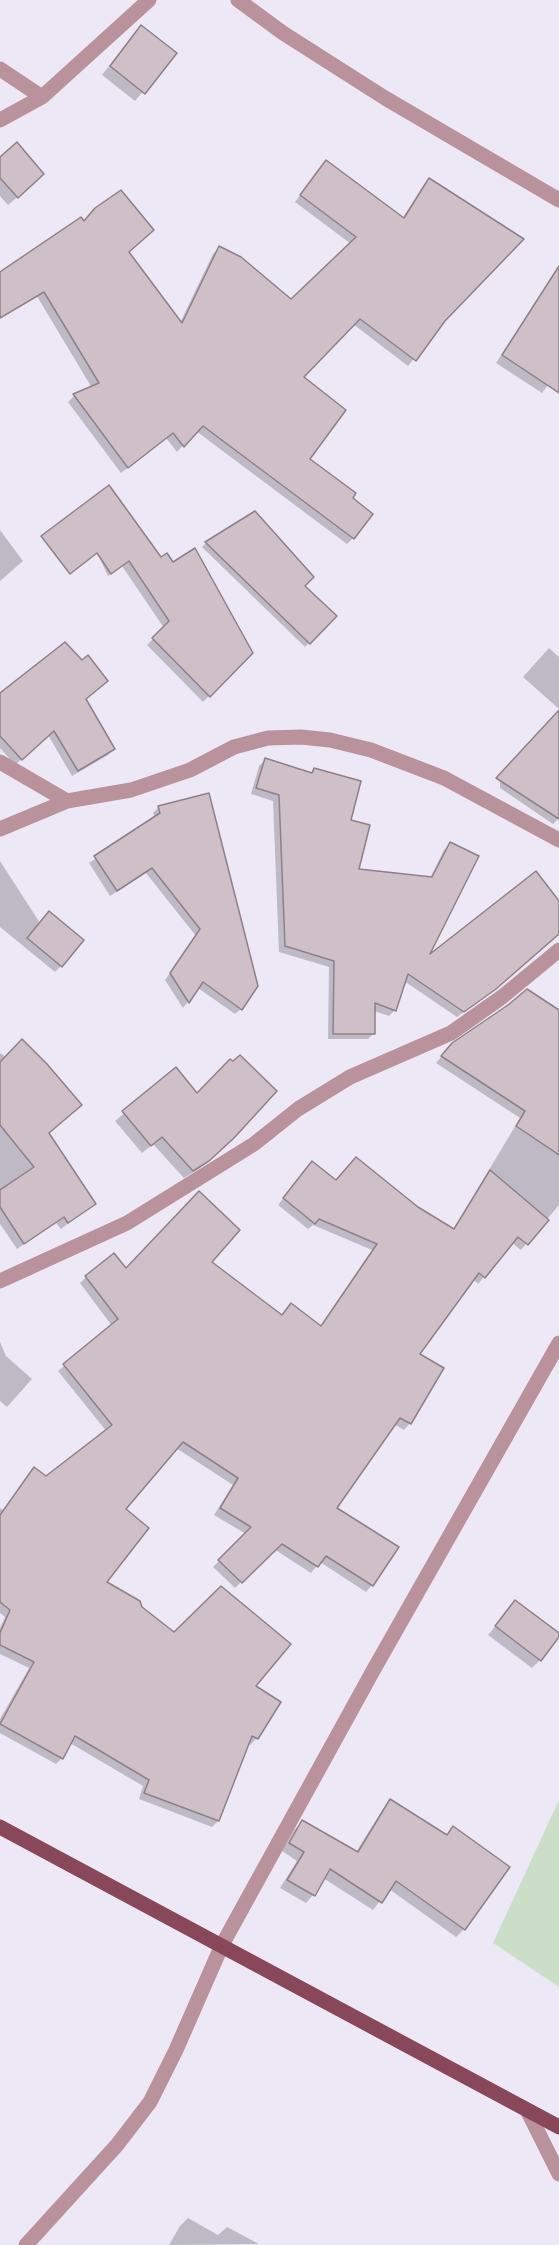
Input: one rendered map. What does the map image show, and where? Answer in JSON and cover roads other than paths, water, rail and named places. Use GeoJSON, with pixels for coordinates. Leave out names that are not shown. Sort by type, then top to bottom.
{"type":"FeatureCollection","features":[{"type":"Feature","properties":{"kind":"main road"},"geometry":{"type":"LineString","coordinates":[[0,1827],[559,2127]]}},
{"type":"Feature","properties":{"kind":"street"},"geometry":{"type":"LineString","coordinates":[[0,120],[42,97],[149,0]]}},
{"type":"Feature","properties":{"kind":"street"},"geometry":{"type":"LineString","coordinates":[[238,0],[385,99],[559,200]]}},
{"type":"Feature","properties":{"kind":"street"},"geometry":{"type":"LineString","coordinates":[[0,69],[42,97]]}},
{"type":"Feature","properties":{"kind":"street"},"geometry":{"type":"LineString","coordinates":[[0,829],[67,801],[131,790],[190,770],[234,747],[268,738],[301,737],[330,740],[370,750],[444,778],[559,840]]}},
{"type":"Feature","properties":{"kind":"street"},"geometry":{"type":"LineString","coordinates":[[0,762],[67,801]]}},
{"type":"Feature","properties":{"kind":"street"},"geometry":{"type":"LineString","coordinates":[[0,1281],[127,1223],[254,1144],[298,1109],[350,1077],[451,1033],[502,997],[559,950]]}},
{"type":"Feature","properties":{"kind":"street"},"geometry":{"type":"LineString","coordinates":[[26,2245],[117,2145],[150,2102],[176,2050],[222,1945],[374,1669],[559,1343]]}},
{"type":"Feature","properties":{"kind":"street"},"geometry":{"type":"LineString","coordinates":[[527,2110],[559,2174]]}}]}
